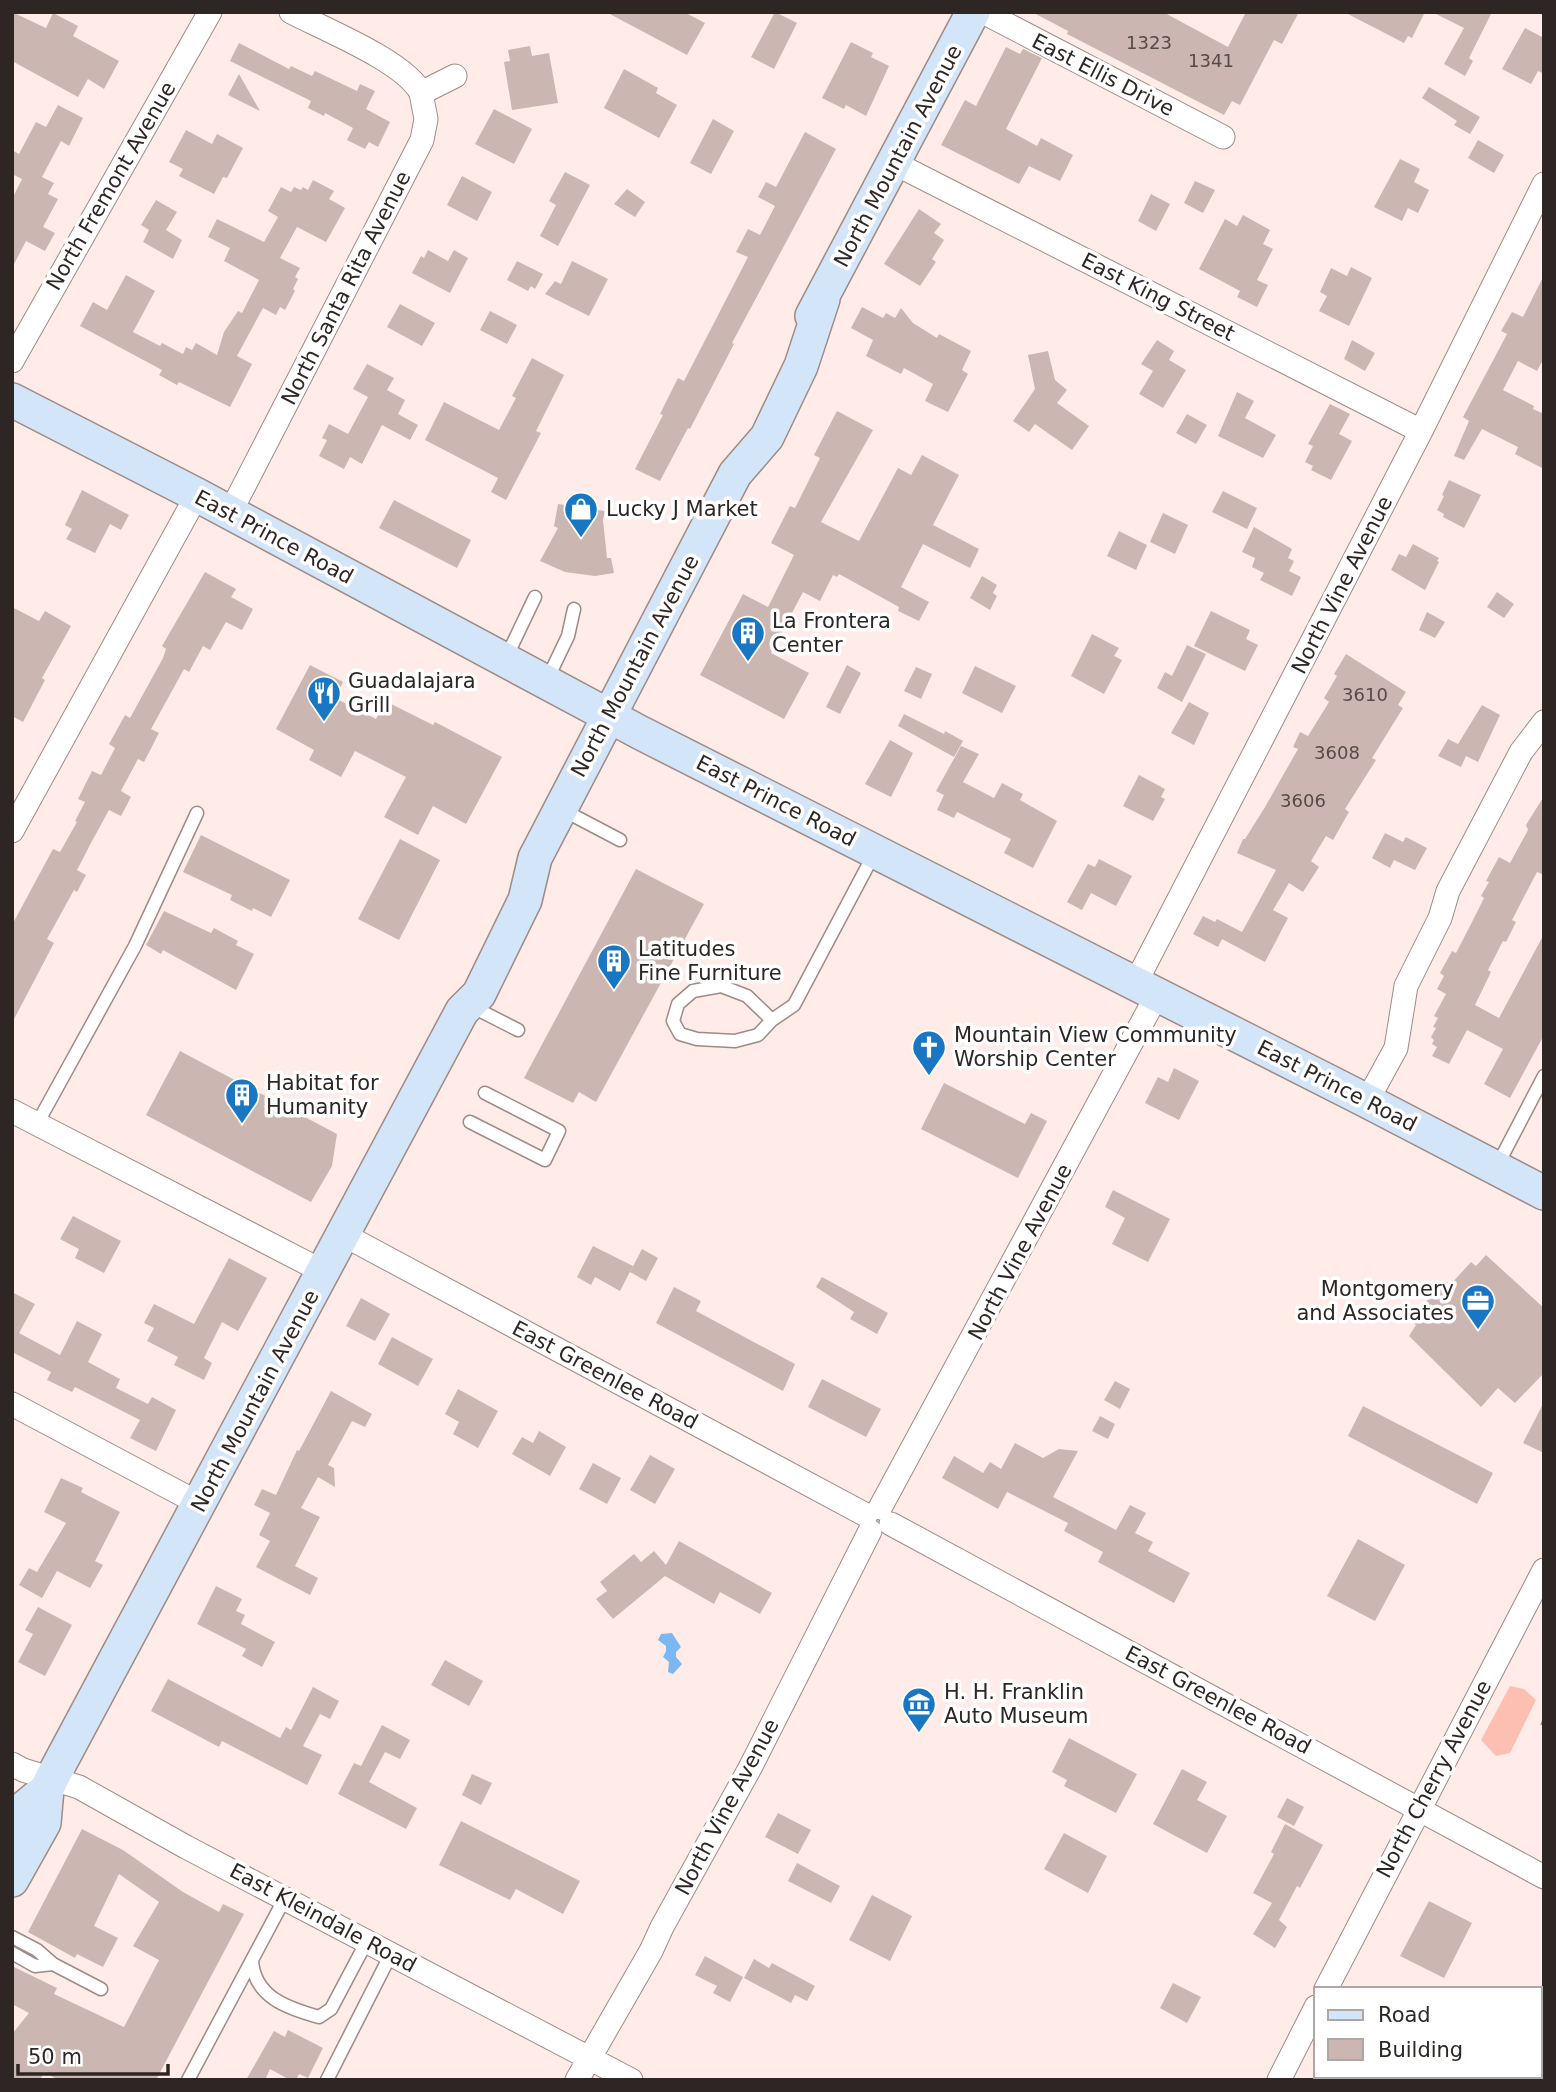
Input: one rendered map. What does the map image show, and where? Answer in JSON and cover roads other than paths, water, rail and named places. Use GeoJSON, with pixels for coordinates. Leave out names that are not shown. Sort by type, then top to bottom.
{"type":"FeatureCollection","features":[{"type":"Feature","properties":{"kind":"street","name":"North Fremont Avenue"},"geometry":{"type":"LineString","coordinates":[[12,361],[210,12]]}},
{"type":"Feature","properties":{"kind":"street"},"geometry":{"type":"LineString","coordinates":[[291,12],[392,64],[411,78],[421,93],[455,76]]}},
{"type":"Feature","properties":{"kind":"street","name":"North Mountain Avenue"},"geometry":{"type":"LineString","coordinates":[[12,1828],[24,1808],[50,1784],[465,1008],[465,973],[518,871],[535,858],[735,474],[767,437],[801,366],[823,299],[973,12]]}},
{"type":"Feature","properties":{"kind":"street","name":"East Ellis Drive"},"geometry":{"type":"LineString","coordinates":[[983,12],[1223,137]]}},
{"type":"Feature","properties":{"kind":"street","name":"North Santa Rita Avenue"},"geometry":{"type":"LineString","coordinates":[[230,513],[422,140],[426,119],[421,93]]}},
{"type":"Feature","properties":{"kind":"street","name":"East King Street"},"geometry":{"type":"LineString","coordinates":[[894,163],[1421,431]]}},
{"type":"Feature","properties":{"kind":"street","name":"North Vine Avenue"},"geometry":{"type":"LineString","coordinates":[[577,2080],[651,1951],[750,1768],[877,1519],[1146,989],[1544,184]]}},
{"type":"Feature","properties":{"kind":"street","name":"East Prince Road"},"geometry":{"type":"LineString","coordinates":[[12,400],[197,495],[609,717],[1544,1193]]}},
{"type":"Feature","properties":{"kind":"street"},"geometry":{"type":"LineString","coordinates":[[12,831],[197,495]]}},
{"type":"Feature","properties":{"kind":"street"},"geometry":{"type":"LineString","coordinates":[[1367,1101],[1396,1048],[1406,986],[1440,918],[1448,891],[1521,752],[1544,722]]}},
{"type":"Feature","properties":{"kind":"street"},"geometry":{"type":"LineString","coordinates":[[12,1111],[324,1272]]}},
{"type":"Feature","properties":{"kind":"street","name":"East Greenlee Road"},"geometry":{"type":"LineString","coordinates":[[344,1235],[1419,1807],[1544,1877]]}},
{"type":"Feature","properties":{"kind":"street"},"geometry":{"type":"LineString","coordinates":[[12,1404],[200,1504]]}},
{"type":"Feature","properties":{"kind":"street","name":"North Cherry Avenue"},"geometry":{"type":"LineString","coordinates":[[1327,1987],[1544,1570]]}},
{"type":"Feature","properties":{"kind":"street","name":"East Kleindale Road"},"geometry":{"type":"LineString","coordinates":[[12,1765],[50,1784],[84,1789],[164,1835],[631,2080]]}},
{"type":"Feature","properties":{"kind":"street","name":"North Mountain Avenue"},"geometry":{"type":"LineString","coordinates":[[12,1880],[44,1822],[50,1784]]}},
{"type":"Feature","properties":{"kind":"street"},"geometry":{"type":"LineString","coordinates":[[1279,2080],[1314,2011]]}},
{"type":"Feature","properties":{"kind":"lane"},"geometry":{"type":"LineString","coordinates":[[505,661],[535,597]]}},
{"type":"Feature","properties":{"kind":"lane"},"geometry":{"type":"LineString","coordinates":[[545,683],[568,636],[574,609]]}},
{"type":"Feature","properties":{"kind":"lane"},"geometry":{"type":"LineString","coordinates":[[560,809],[620,840]]}},
{"type":"Feature","properties":{"kind":"lane"},"geometry":{"type":"LineString","coordinates":[[37,1124],[135,946],[197,813]]}},
{"type":"Feature","properties":{"kind":"lane"},"geometry":{"type":"LineString","coordinates":[[772,1020],[747,996],[721,986],[693,991],[678,1004],[673,1021],[680,1034],[697,1039],[735,1041],[758,1035],[772,1020],[794,1004],[875,852]]}},
{"type":"Feature","properties":{"kind":"lane"},"geometry":{"type":"LineString","coordinates":[[465,1008],[518,1030]]}},
{"type":"Feature","properties":{"kind":"lane"},"geometry":{"type":"LineString","coordinates":[[1496,1167],[1544,1076]]}},
{"type":"Feature","properties":{"kind":"lane"},"geometry":{"type":"LineString","coordinates":[[470,1122],[545,1160],[559,1131],[485,1093]]}},
{"type":"Feature","properties":{"kind":"lane"},"geometry":{"type":"LineString","coordinates":[[188,2080],[285,1898]]}},
{"type":"Feature","properties":{"kind":"lane"},"geometry":{"type":"LineString","coordinates":[[12,1937],[37,1950],[53,1964],[102,1989]]}},
{"type":"Feature","properties":{"kind":"lane"},"geometry":{"type":"LineString","coordinates":[[252,1959],[253,1974],[260,1989],[280,2002],[319,2017],[331,2008],[367,1941]]}},
{"type":"Feature","properties":{"kind":"lane"},"geometry":{"type":"LineString","coordinates":[[12,1953],[35,1966],[53,1964]]}},
{"type":"Feature","properties":{"kind":"lane"},"geometry":{"type":"LineString","coordinates":[[327,2080],[391,1954]]}},
{"type":"Feature","properties":{"kind":"water"},"geometry":{"type":"Polygon","coordinates":[[[672,1633],[681,1647],[676,1652],[676,1657],[682,1664],[673,1674],[668,1672],[669,1662],[663,1657],[666,1646],[658,1640],[661,1634],[672,1633]]]}},
{"type":"Feature","properties":{"kind":"place","name":"Lucky J Market"},"geometry":{"type":"Point","coordinates":[581,539]}},
{"type":"Feature","properties":{"kind":"place","name":"La Frontera Center"},"geometry":{"type":"Point","coordinates":[748,663]}},
{"type":"Feature","properties":{"kind":"place","name":"Guadalajara Grill"},"geometry":{"type":"Point","coordinates":[324,723]}},
{"type":"Feature","properties":{"kind":"place","name":"Latitudes Fine Furniture"},"geometry":{"type":"Point","coordinates":[614,991]}},
{"type":"Feature","properties":{"kind":"place","name":"Mountain View Community Worship Center"},"geometry":{"type":"Point","coordinates":[929,1077]}},
{"type":"Feature","properties":{"kind":"place","name":"Habitat for Humanity"},"geometry":{"type":"Point","coordinates":[242,1125]}},
{"type":"Feature","properties":{"kind":"place","name":"Montgomery and Associates"},"geometry":{"type":"Point","coordinates":[1478,1331]}},
{"type":"Feature","properties":{"kind":"place","name":"H. H. Franklin Auto Museum"},"geometry":{"type":"Point","coordinates":[919,1734]}}]}
